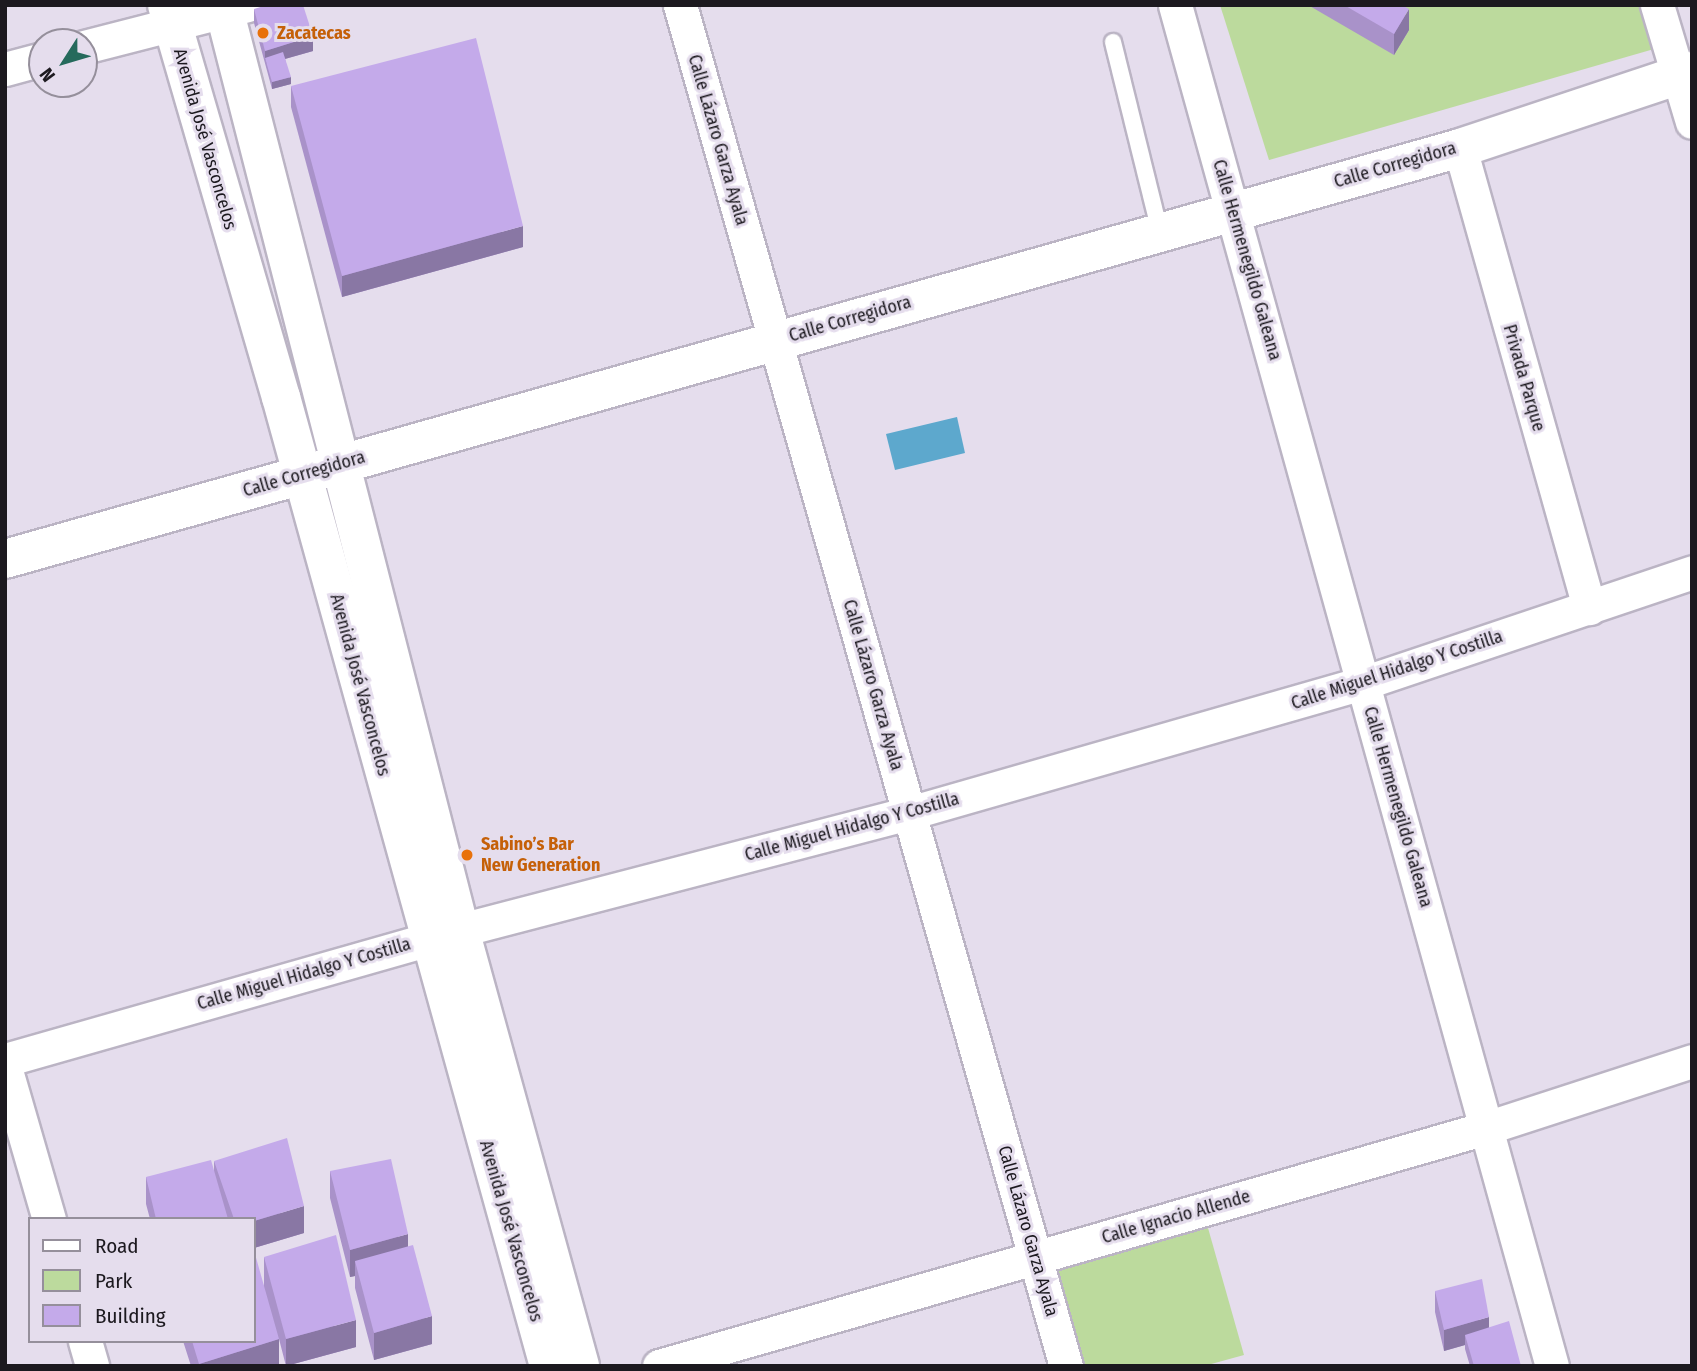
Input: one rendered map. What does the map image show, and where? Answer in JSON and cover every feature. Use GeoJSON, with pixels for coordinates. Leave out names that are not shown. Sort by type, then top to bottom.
{"type":"FeatureCollection","features":[{"type":"Feature","properties":{"kind":"main road","name":"Avenida José Vasconcelos"},"geometry":{"type":"LineString","coordinates":[[232,7],[340,464],[445,934],[549,1366]]}},
{"type":"Feature","properties":{"kind":"main road","name":"Avenida José Vasconcelos"},"geometry":{"type":"LineString","coordinates":[[169,14],[302,476],[580,1366]]}},
{"type":"Feature","properties":{"kind":"main road","name":"Calle Corregidora"},"geometry":{"type":"LineString","coordinates":[[5,559],[1460,148],[1685,73]]}},
{"type":"Feature","properties":{"kind":"street","name":"Calle Lázaro Garza Ayala"},"geometry":{"type":"LineString","coordinates":[[680,5],[1066,1366]]}},
{"type":"Feature","properties":{"kind":"street","name":"Calle Hermenegildo Galeana"},"geometry":{"type":"LineString","coordinates":[[1175,5],[1489,1126],[1552,1366]]}},
{"type":"Feature","properties":{"kind":"street"},"geometry":{"type":"LineString","coordinates":[[1657,5],[1685,73],[1692,122]]}},
{"type":"Feature","properties":{"kind":"street"},"geometry":{"type":"LineString","coordinates":[[98,42],[169,14],[232,7]]}},
{"type":"Feature","properties":{"kind":"street"},"geometry":{"type":"LineString","coordinates":[[5,69],[28,62]]}},
{"type":"Feature","properties":{"kind":"street","name":"Privada Parque"},"geometry":{"type":"LineString","coordinates":[[1460,148],[1589,608]]}},
{"type":"Feature","properties":{"kind":"street","name":"Calle Miguel Hidalgo Y Costilla"},"geometry":{"type":"LineString","coordinates":[[5,1060],[445,934],[909,813],[1363,683],[1692,572]]}},
{"type":"Feature","properties":{"kind":"street","name":"Calle Ignacio Allende"},"geometry":{"type":"LineString","coordinates":[[659,1366],[1489,1126],[1692,1062]]}},
{"type":"Feature","properties":{"kind":"street"},"geometry":{"type":"LineString","coordinates":[[5,1067],[48,1217]]}},
{"type":"Feature","properties":{"kind":"street"},"geometry":{"type":"LineString","coordinates":[[86,1343],[92,1366]]}},
{"type":"Feature","properties":{"kind":"lane"},"geometry":{"type":"LineString","coordinates":[[1113,42],[1160,232]]}},
{"type":"Feature","properties":{"kind":"green space"},"geometry":{"type":"Polygon","coordinates":[[[1220,5],[1641,5],[1654,49],[1269,160],[1220,5]]]}},
{"type":"Feature","properties":{"kind":"green space"},"geometry":{"type":"Polygon","coordinates":[[[1208,1228],[1244,1355],[1204,1366],[1083,1366],[1056,1270],[1208,1228]]]}},
{"type":"Feature","properties":{"kind":"water"},"geometry":{"type":"Polygon","coordinates":[[[957,417],[965,453],[895,470],[886,434],[957,417]]]}},
{"type":"Feature","properties":{"kind":"building"},"geometry":{"type":"Polygon","coordinates":[[[267,5],[303,5],[313,36],[265,51],[254,9],[267,5]]]}},
{"type":"Feature","properties":{"kind":"building"},"geometry":{"type":"Polygon","coordinates":[[[1344,5],[1402,5],[1409,9],[1394,34],[1344,5]]]}},
{"type":"Feature","properties":{"kind":"building"},"geometry":{"type":"Polygon","coordinates":[[[476,38],[523,226],[342,276],[291,86],[476,38]]]}},
{"type":"Feature","properties":{"kind":"building"},"geometry":{"type":"Polygon","coordinates":[[[283,52],[291,77],[272,82],[265,58],[283,52]]]}},
{"type":"Feature","properties":{"kind":"building"},"geometry":{"type":"Polygon","coordinates":[[[287,1138],[304,1206],[256,1220],[256,1217],[233,1217],[214,1161],[287,1138]]]}},
{"type":"Feature","properties":{"kind":"building"},"geometry":{"type":"Polygon","coordinates":[[[391,1159],[408,1234],[350,1250],[330,1171],[391,1159]]]}},
{"type":"Feature","properties":{"kind":"building"},"geometry":{"type":"Polygon","coordinates":[[[211,1160],[227,1217],[156,1217],[146,1177],[211,1160]]]}},
{"type":"Feature","properties":{"kind":"building"},"geometry":{"type":"Polygon","coordinates":[[[336,1235],[356,1320],[286,1339],[264,1257],[336,1235]]]}},
{"type":"Feature","properties":{"kind":"building"},"geometry":{"type":"Polygon","coordinates":[[[413,1245],[432,1316],[374,1333],[355,1261],[413,1245]]]}},
{"type":"Feature","properties":{"kind":"building"},"geometry":{"type":"Polygon","coordinates":[[[256,1258],[279,1339],[199,1364],[193,1343],[256,1343],[256,1258]]]}},
{"type":"Feature","properties":{"kind":"building"},"geometry":{"type":"Polygon","coordinates":[[[1482,1279],[1489,1317],[1444,1330],[1435,1291],[1482,1279]]]}},
{"type":"Feature","properties":{"kind":"building"},"geometry":{"type":"Polygon","coordinates":[[[1509,1321],[1521,1366],[1474,1366],[1465,1335],[1509,1321]]]}},
{"type":"Feature","properties":{"kind":"place","name":"Zacatecas"},"geometry":{"type":"Point","coordinates":[263,33]}},
{"type":"Feature","properties":{"kind":"place","name":"Sabino’s Bar New Generation"},"geometry":{"type":"Point","coordinates":[467,855]}}]}
